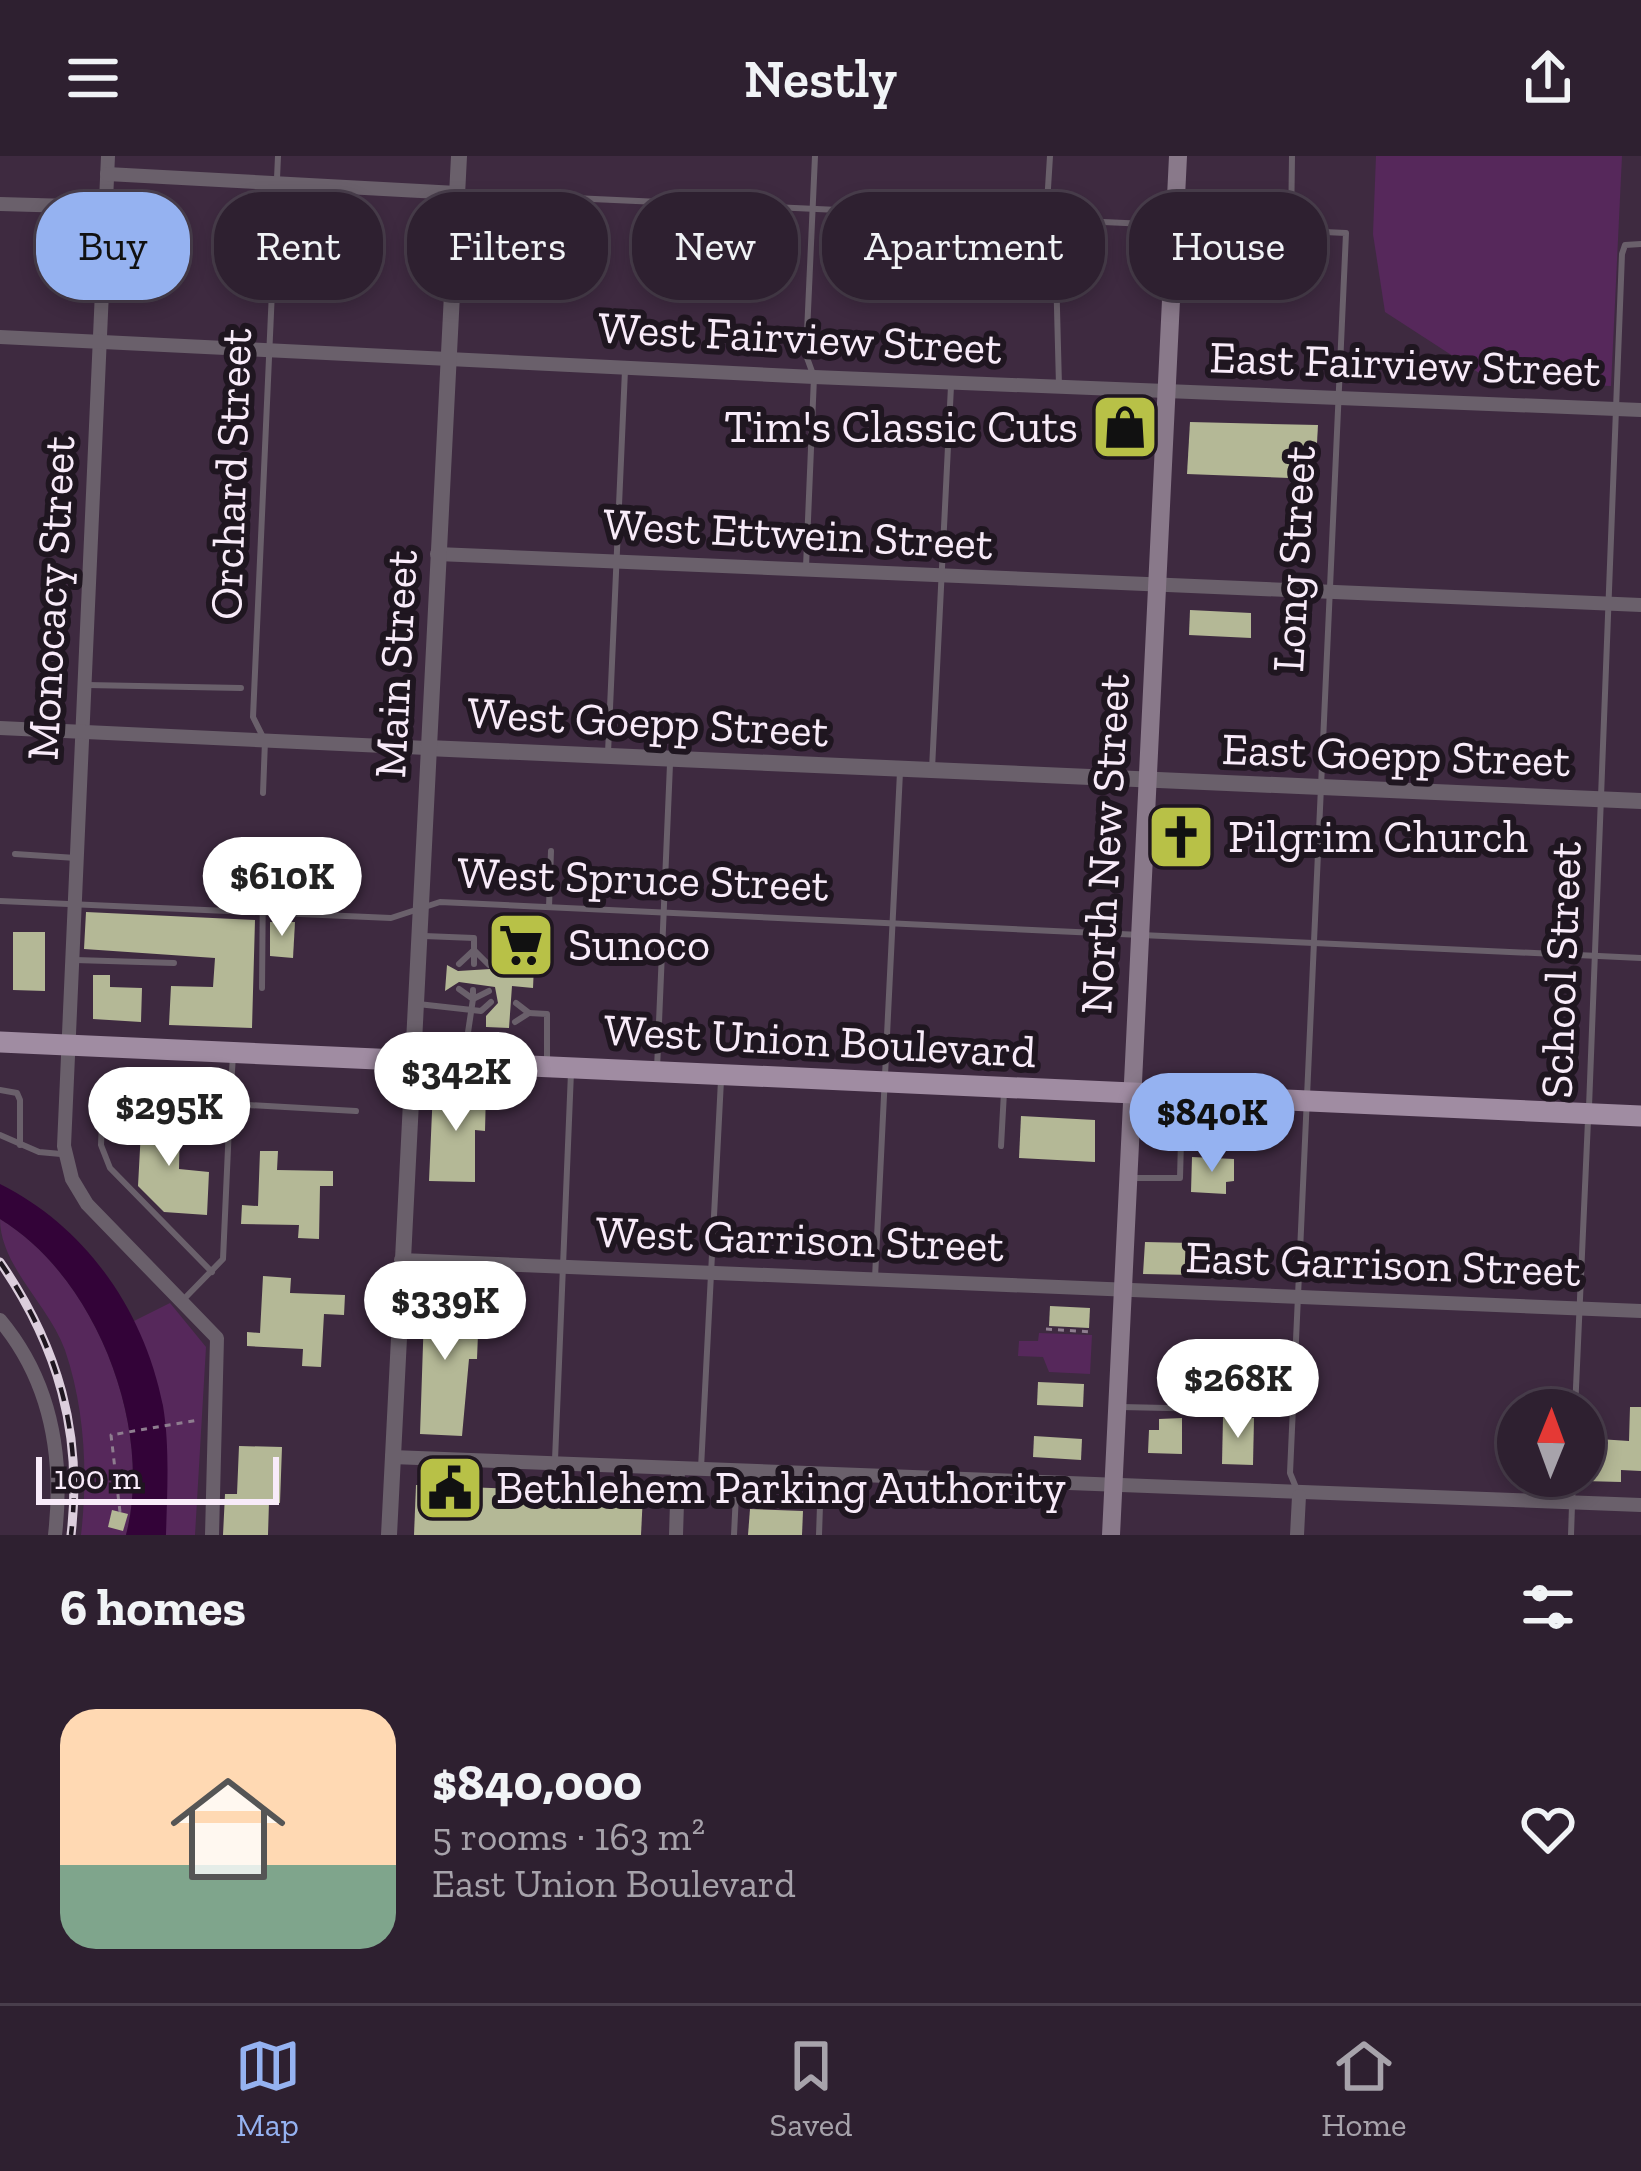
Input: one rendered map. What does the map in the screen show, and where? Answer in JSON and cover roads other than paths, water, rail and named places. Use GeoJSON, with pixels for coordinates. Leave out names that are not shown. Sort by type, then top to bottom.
{"type":"FeatureCollection","features":[{"type":"Feature","properties":{"kind":"main road","name":"North New Street"},"geometry":{"type":"LineString","coordinates":[[1176,192],[1178,156]]}},
{"type":"Feature","properties":{"kind":"main road","name":"North New Street"},"geometry":{"type":"LineString","coordinates":[[1112,1535],[1170,300]]}},
{"type":"Feature","properties":{"kind":"main road","name":"West Union Boulevard"},"geometry":{"type":"LineString","coordinates":[[0,1042],[1641,1116]]}},
{"type":"Feature","properties":{"kind":"street","name":"Monocacy Street"},"geometry":{"type":"LineString","coordinates":[[105,192],[108,156]]}},
{"type":"Feature","properties":{"kind":"street","name":"Main Street"},"geometry":{"type":"LineString","coordinates":[[458,192],[459,156]]}},
{"type":"Feature","properties":{"kind":"street"},"geometry":{"type":"LineString","coordinates":[[107,174],[440,192]]}},
{"type":"Feature","properties":{"kind":"street"},"geometry":{"type":"LineString","coordinates":[[0,204],[36,205]]}},
{"type":"Feature","properties":{"kind":"street","name":"Monocacy Street"},"geometry":{"type":"LineString","coordinates":[[65,1154],[100,300]]}},
{"type":"Feature","properties":{"kind":"street","name":"Main Street"},"geometry":{"type":"LineString","coordinates":[[388,1535],[410,1060],[423,909],[450,300]]}},
{"type":"Feature","properties":{"kind":"street","name":"West Fairview Street"},"geometry":{"type":"LineString","coordinates":[[0,337],[1166,391]]}},
{"type":"Feature","properties":{"kind":"street","name":"East Fairview Street"},"geometry":{"type":"LineString","coordinates":[[1166,391],[1641,410]]}},
{"type":"Feature","properties":{"kind":"street","name":"West Ettwein Street"},"geometry":{"type":"LineString","coordinates":[[437,554],[1641,605]]}},
{"type":"Feature","properties":{"kind":"street","name":"West Goepp Street"},"geometry":{"type":"LineString","coordinates":[[0,728],[1148,781]]}},
{"type":"Feature","properties":{"kind":"street","name":"East Goepp Street"},"geometry":{"type":"LineString","coordinates":[[1148,781],[1641,801]]}},
{"type":"Feature","properties":{"kind":"street"},"geometry":{"type":"LineString","coordinates":[[65,1154],[75,1186],[94,1213],[211,1327],[219,1344],[212,1535]]}},
{"type":"Feature","properties":{"kind":"street","name":"West Garrison Street"},"geometry":{"type":"LineString","coordinates":[[401,1260],[1123,1290]]}},
{"type":"Feature","properties":{"kind":"street","name":"East Garrison Street"},"geometry":{"type":"LineString","coordinates":[[1123,1290],[1641,1310]]}},
{"type":"Feature","properties":{"kind":"street"},"geometry":{"type":"LineString","coordinates":[[0,1319],[34,1368],[50,1420],[58,1476],[55,1535]]}},
{"type":"Feature","properties":{"kind":"street"},"geometry":{"type":"LineString","coordinates":[[392,1457],[1299,1496],[1641,1505]]}},
{"type":"Feature","properties":{"kind":"street"},"geometry":{"type":"LineString","coordinates":[[676,1535],[678,1471]]}},
{"type":"Feature","properties":{"kind":"street","name":"Long Street"},"geometry":{"type":"LineString","coordinates":[[1298,1535],[1299,1496]]}},
{"type":"Feature","properties":{"kind":"lane","name":"Orchard Street"},"geometry":{"type":"LineString","coordinates":[[263,793],[265,741],[254,717],[278,156]]}},
{"type":"Feature","properties":{"kind":"lane"},"geometry":{"type":"LineString","coordinates":[[806,570],[814,377],[806,355],[815,156]]}},
{"type":"Feature","properties":{"kind":"lane"},"geometry":{"type":"LineString","coordinates":[[1048,192],[1050,156]]}},
{"type":"Feature","properties":{"kind":"lane"},"geometry":{"type":"LineString","coordinates":[[1292,156],[1292,192]]}},
{"type":"Feature","properties":{"kind":"lane"},"geometry":{"type":"LineString","coordinates":[[608,199],[822,209]]}},
{"type":"Feature","properties":{"kind":"lane","name":"Long Street"},"geometry":{"type":"LineString","coordinates":[[1299,1496],[1290,1473],[1346,232],[1327,231]]}},
{"type":"Feature","properties":{"kind":"lane","name":"School Street"},"geometry":{"type":"LineString","coordinates":[[1577,1389],[1625,245],[1641,244]]}},
{"type":"Feature","properties":{"kind":"lane"},"geometry":{"type":"LineString","coordinates":[[1057,300],[1059,386]]}},
{"type":"Feature","properties":{"kind":"lane"},"geometry":{"type":"LineString","coordinates":[[608,756],[625,367]]}},
{"type":"Feature","properties":{"kind":"lane"},"geometry":{"type":"LineString","coordinates":[[932,772],[952,381]]}},
{"type":"Feature","properties":{"kind":"lane"},"geometry":{"type":"LineString","coordinates":[[83,685],[241,688]]}},
{"type":"Feature","properties":{"kind":"lane"},"geometry":{"type":"LineString","coordinates":[[657,1072],[670,759]]}},
{"type":"Feature","properties":{"kind":"lane"},"geometry":{"type":"LineString","coordinates":[[875,1278],[900,770]]}},
{"type":"Feature","properties":{"kind":"lane"},"geometry":{"type":"LineString","coordinates":[[549,907],[551,851]]}},
{"type":"Feature","properties":{"kind":"lane"},"geometry":{"type":"LineString","coordinates":[[15,854],[76,858]]}},
{"type":"Feature","properties":{"kind":"lane"},"geometry":{"type":"LineString","coordinates":[[262,988],[263,878]]}},
{"type":"Feature","properties":{"kind":"lane","name":"West Spruce Street"},"geometry":{"type":"LineString","coordinates":[[0,901],[392,918],[440,902],[1641,958]]}},
{"type":"Feature","properties":{"kind":"lane"},"geometry":{"type":"LineString","coordinates":[[421,936],[474,938],[474,964]]}},
{"type":"Feature","properties":{"kind":"lane"},"geometry":{"type":"LineString","coordinates":[[459,964],[474,950]]}},
{"type":"Feature","properties":{"kind":"lane"},"geometry":{"type":"LineString","coordinates":[[474,950],[489,965]]}},
{"type":"Feature","properties":{"kind":"lane"},"geometry":{"type":"LineString","coordinates":[[71,960],[174,963]]}},
{"type":"Feature","properties":{"kind":"lane"},"geometry":{"type":"LineString","coordinates":[[459,989],[473,995],[489,991]]}},
{"type":"Feature","properties":{"kind":"lane"},"geometry":{"type":"LineString","coordinates":[[464,1063],[477,1011],[473,995]]}},
{"type":"Feature","properties":{"kind":"lane"},"geometry":{"type":"LineString","coordinates":[[477,1011],[491,1002]]}},
{"type":"Feature","properties":{"kind":"lane"},"geometry":{"type":"LineString","coordinates":[[516,1003],[529,1013],[547,1014],[547,1067]]}},
{"type":"Feature","properties":{"kind":"lane"},"geometry":{"type":"LineString","coordinates":[[415,1004],[477,1011],[490,1021]]}},
{"type":"Feature","properties":{"kind":"lane"},"geometry":{"type":"LineString","coordinates":[[515,1022],[529,1013]]}},
{"type":"Feature","properties":{"kind":"lane"},"geometry":{"type":"LineString","coordinates":[[184,1299],[223,1259],[233,1052]]}},
{"type":"Feature","properties":{"kind":"lane"},"geometry":{"type":"LineString","coordinates":[[555,1464],[572,1068]]}},
{"type":"Feature","properties":{"kind":"lane"},"geometry":{"type":"LineString","coordinates":[[701,1472],[721,1075]]}},
{"type":"Feature","properties":{"kind":"lane"},"geometry":{"type":"LineString","coordinates":[[1001,1146],[1004,1088]]}},
{"type":"Feature","properties":{"kind":"lane"},"geometry":{"type":"LineString","coordinates":[[0,1090],[17,1093],[20,1100],[20,1145]]}},
{"type":"Feature","properties":{"kind":"lane"},"geometry":{"type":"LineString","coordinates":[[1128,1178],[1180,1178],[1182,1096]]}},
{"type":"Feature","properties":{"kind":"lane"},"geometry":{"type":"LineString","coordinates":[[212,1271],[110,1168],[101,1145],[104,1097],[356,1111]]}},
{"type":"Feature","properties":{"kind":"lane"},"geometry":{"type":"LineString","coordinates":[[1181,1142],[1228,1142],[1230,1099]]}},
{"type":"Feature","properties":{"kind":"lane"},"geometry":{"type":"LineString","coordinates":[[0,1135],[20,1145],[65,1154]]}},
{"type":"Feature","properties":{"kind":"lane"},"geometry":{"type":"LineString","coordinates":[[1118,1407],[1258,1410]]}},
{"type":"Feature","properties":{"kind":"lane"},"geometry":{"type":"LineString","coordinates":[[734,1535],[737,1473]]}},
{"type":"Feature","properties":{"kind":"lane"},"geometry":{"type":"LineString","coordinates":[[819,1535],[821,1476]]}},
{"type":"Feature","properties":{"kind":"lane"},"geometry":{"type":"LineString","coordinates":[[1570,1535],[1572,1497]]}},
{"type":"Feature","properties":{"kind":"railway"},"geometry":{"type":"LineString","coordinates":[[0,1262],[37,1326],[62,1392],[73,1461],[71,1535]]}},
{"type":"Feature","properties":{"kind":"place","name":"Tim's Classic Cuts"},"geometry":{"type":"Point","coordinates":[1125,427]}},
{"type":"Feature","properties":{"kind":"place","name":"Pilgrim Church"},"geometry":{"type":"Point","coordinates":[1181,837]}},
{"type":"Feature","properties":{"kind":"place","name":"Sunoco"},"geometry":{"type":"Point","coordinates":[521,945]}},
{"type":"Feature","properties":{"kind":"place","name":"Bethlehem Parking Authority"},"geometry":{"type":"Point","coordinates":[450,1488]}}]}
